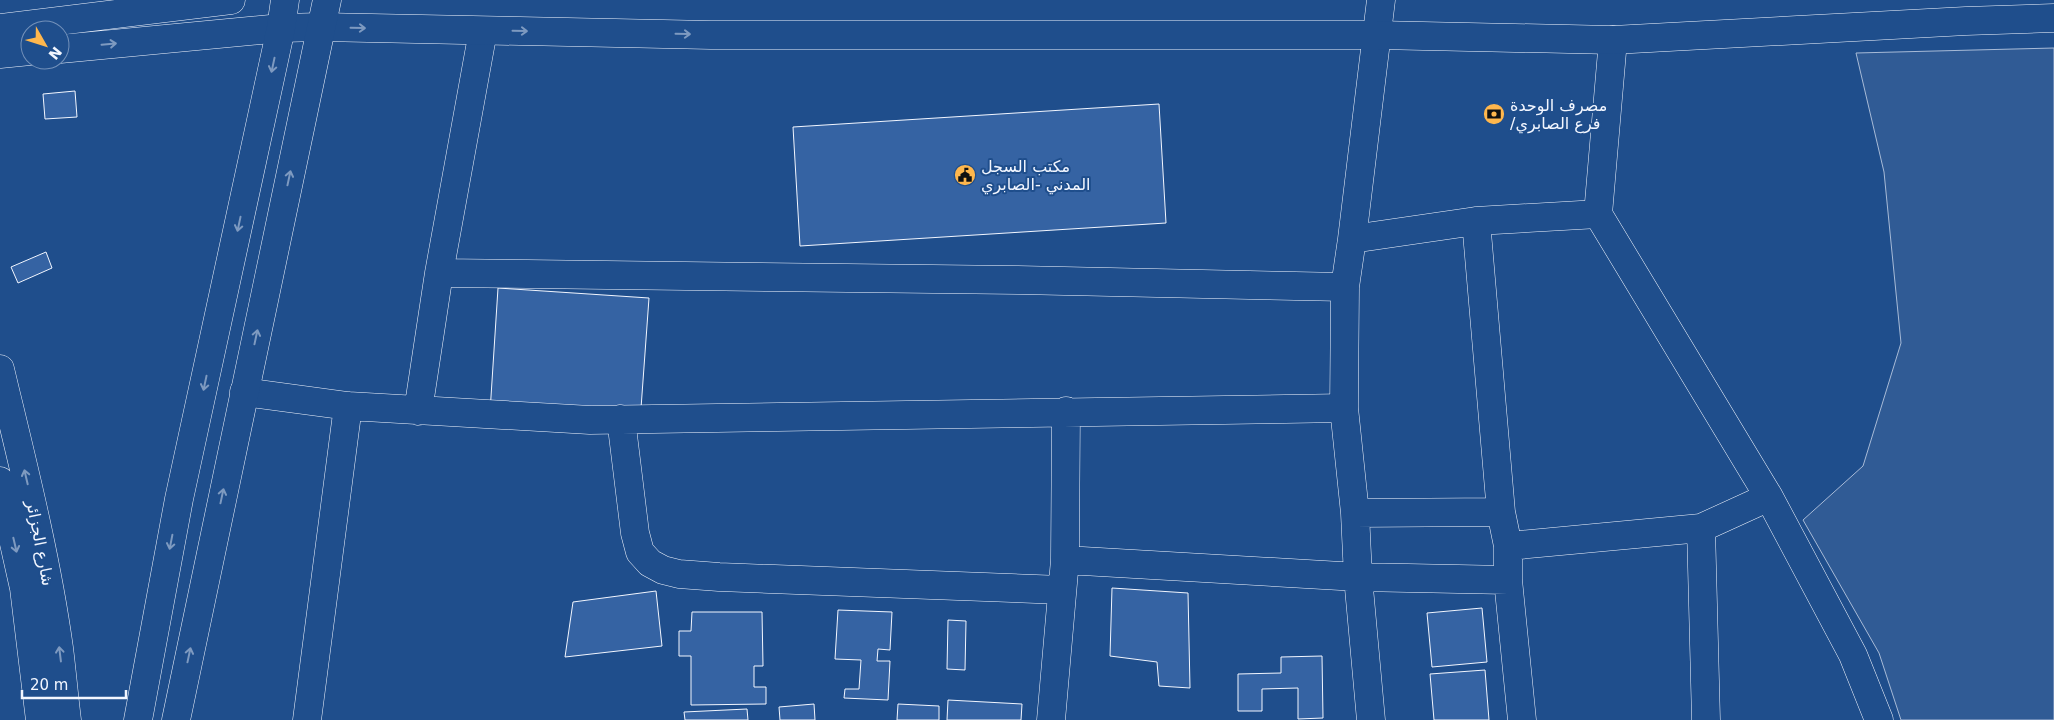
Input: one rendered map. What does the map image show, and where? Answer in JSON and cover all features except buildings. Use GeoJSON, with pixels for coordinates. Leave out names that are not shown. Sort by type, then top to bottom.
{"type":"FeatureCollection","features":[{"type":"Feature","properties":{"kind":"street"},"geometry":{"type":"LineString","coordinates":[[0,28],[231,0]]}},
{"type":"Feature","properties":{"kind":"street"},"geometry":{"type":"LineString","coordinates":[[138,720],[180,499],[281,28],[285,0]]}},
{"type":"Feature","properties":{"kind":"street"},"geometry":{"type":"LineString","coordinates":[[176,720],[327,0]]}},
{"type":"Feature","properties":{"kind":"street"},"geometry":{"type":"LineString","coordinates":[[1371,720],[1358,576],[1355,513],[1344,408],[1345,287],[1381,0]]}},
{"type":"Feature","properties":{"kind":"street"},"geometry":{"type":"LineString","coordinates":[[70,47],[281,28],[321,27],[711,35],[1377,35],[1613,40],[2054,18]]}},
{"type":"Feature","properties":{"kind":"street"},"geometry":{"type":"LineString","coordinates":[[418,411],[439,272],[483,31]]}},
{"type":"Feature","properties":{"kind":"street"},"geometry":{"type":"LineString","coordinates":[[1613,40],[1598,214],[1769,497],[1853,655],[1879,720]]}},
{"type":"Feature","properties":{"kind":"street"},"geometry":{"type":"LineString","coordinates":[[0,54],[20,52]]}},
{"type":"Feature","properties":{"kind":"street"},"geometry":{"type":"LineString","coordinates":[[1352,239],[1476,221],[1598,214]]}},
{"type":"Feature","properties":{"kind":"street"},"geometry":{"type":"LineString","coordinates":[[1476,221],[1501,512],[1508,546],[1508,580],[1522,720]]}},
{"type":"Feature","properties":{"kind":"street"},"geometry":{"type":"LineString","coordinates":[[439,272],[1028,280],[1345,287]]}},
{"type":"Feature","properties":{"kind":"street","name":"شارع الجزائر"},"geometry":{"type":"LineString","coordinates":[[0,369],[31,496],[46,574],[59,647],[67,720]]}},
{"type":"Feature","properties":{"kind":"street"},"geometry":{"type":"LineString","coordinates":[[244,392],[348,406],[418,411],[533,415],[590,420],[1344,408]]}},
{"type":"Feature","properties":{"kind":"street"},"geometry":{"type":"LineString","coordinates":[[307,720],[348,406]]}},
{"type":"Feature","properties":{"kind":"street"},"geometry":{"type":"LineString","coordinates":[[1050,720],[1065,560],[1066,411]]}},
{"type":"Feature","properties":{"kind":"street"},"geometry":{"type":"LineString","coordinates":[[621,419],[635,533],[640,552],[650,563],[663,570],[680,574],[719,577],[1062,590]]}},
{"type":"Feature","properties":{"kind":"street","name":"شارع الجزائر"},"geometry":{"type":"LineString","coordinates":[[0,481],[24,588],[40,720]]}},
{"type":"Feature","properties":{"kind":"street"},"geometry":{"type":"LineString","coordinates":[[1508,546],[1700,528],[1769,497]]}},
{"type":"Feature","properties":{"kind":"street"},"geometry":{"type":"LineString","coordinates":[[1355,513],[1501,512]]}},
{"type":"Feature","properties":{"kind":"street"},"geometry":{"type":"LineString","coordinates":[[1700,528],[1706,720]]}},
{"type":"Feature","properties":{"kind":"street"},"geometry":{"type":"LineString","coordinates":[[1065,560],[1358,576],[1508,580]]}},
{"type":"Feature","properties":{"kind":"shaded area"},"geometry":{"type":"Polygon","coordinates":[[[2054,48],[2054,720],[1901,720],[1879,653],[1803,520],[1863,466],[1901,343],[1884,172],[1856,53],[2054,48]]]}},
{"type":"Feature","properties":{"kind":"place","name":"مصرف الوحدة /فرع الصابري"},"geometry":{"type":"Point","coordinates":[1494,114]}},
{"type":"Feature","properties":{"kind":"place","name":"مكتب السجل المدني -الصابري"},"geometry":{"type":"Point","coordinates":[965,175]}}]}
